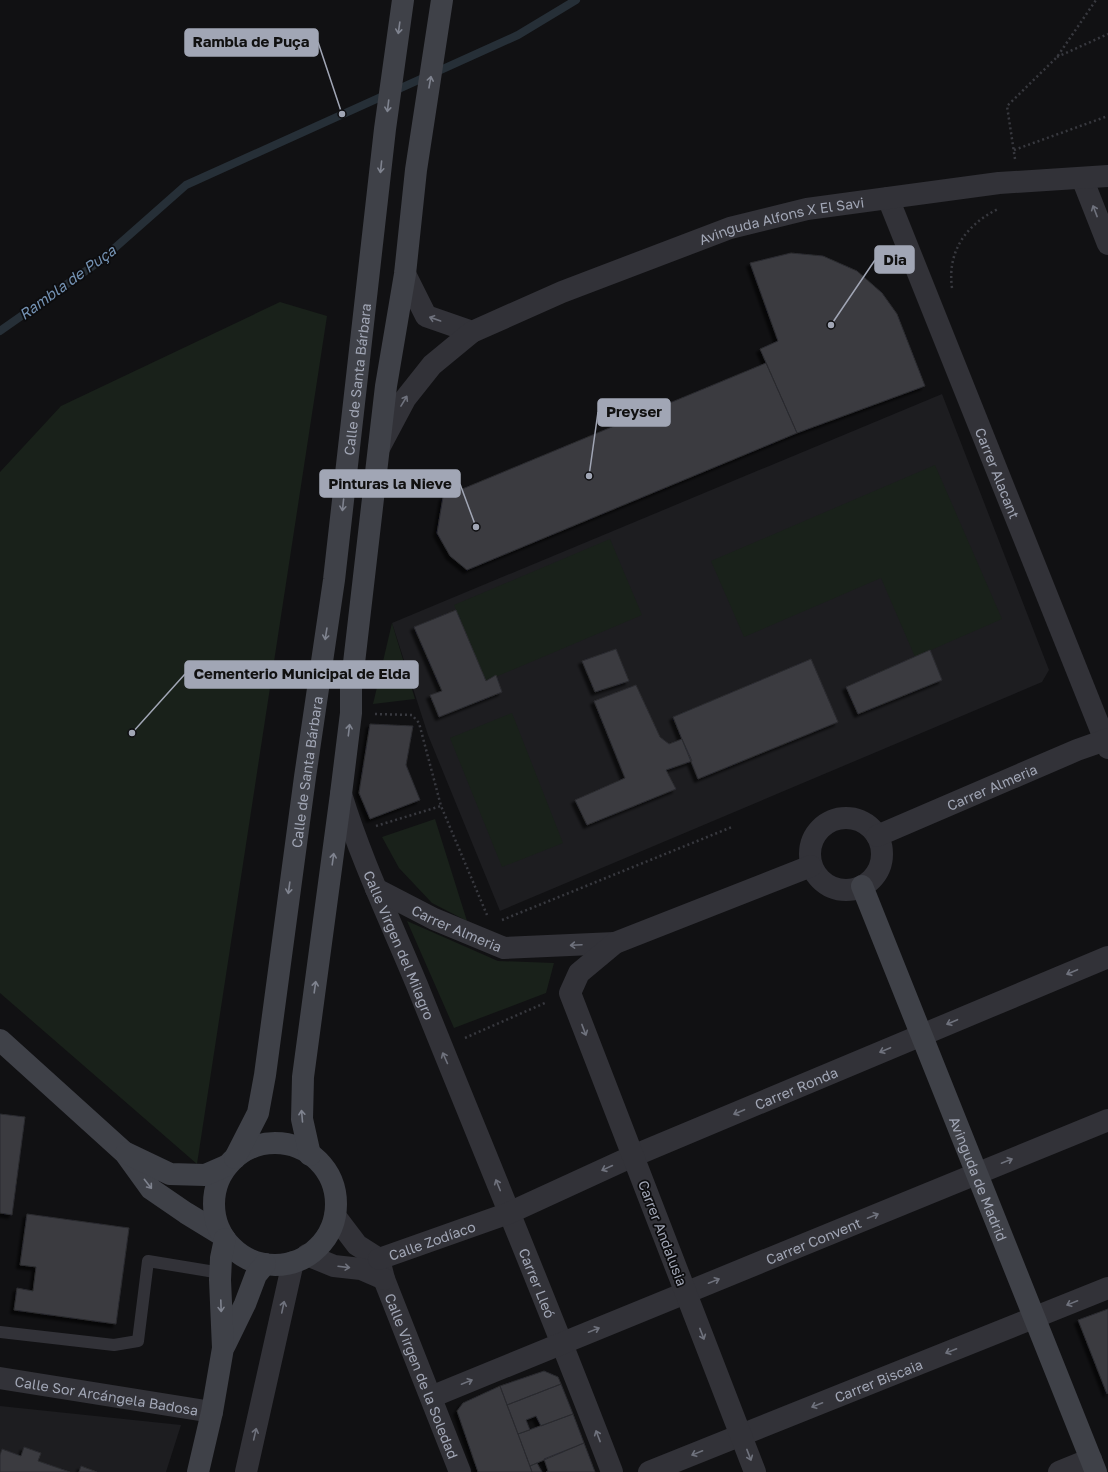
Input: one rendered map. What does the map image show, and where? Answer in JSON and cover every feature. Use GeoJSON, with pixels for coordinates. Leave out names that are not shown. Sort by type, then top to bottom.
{"type":"FeatureCollection","features":[{"type":"Feature","properties":{"kind":"street","name":"Calle de Santa Bárbara"},"geometry":{"type":"LineString","coordinates":[[232,1161],[258,1113],[265,1075],[305,777],[334,580],[385,129],[403,0]]}},
{"type":"Feature","properties":{"kind":"street","name":"Calle de Santa Bárbara"},"geometry":{"type":"LineString","coordinates":[[310,1154],[302,1119],[301,1099],[351,713],[351,689],[386,386],[405,274],[423,120],[442,0]]}},
{"type":"Feature","properties":{"kind":"street","name":"Avinguda Alfons X El Savi"},"geometry":{"type":"LineString","coordinates":[[379,448],[405,399],[432,365],[472,332],[562,292],[730,228],[807,209],[1018,181],[1108,176]]}},
{"type":"Feature","properties":{"kind":"street"},"geometry":{"type":"LineString","coordinates":[[1082,178],[1108,244]]}},
{"type":"Feature","properties":{"kind":"street","name":"Carrer Alacant"},"geometry":{"type":"LineString","coordinates":[[888,198],[1107,743]]}},
{"type":"Feature","properties":{"kind":"street"},"geometry":{"type":"LineString","coordinates":[[405,274],[426,316],[472,332]]}},
{"type":"Feature","properties":{"kind":"street","name":"Carrer Almeria"},"geometry":{"type":"LineString","coordinates":[[877,836],[1107,743]]}},
{"type":"Feature","properties":{"kind":"street","name":"Calle Virgen del Milagro"},"geometry":{"type":"LineString","coordinates":[[341,794],[353,833],[461,1094]]}},
{"type":"Feature","properties":{"kind":"street"},"geometry":{"type":"LineString","coordinates":[[838,818],[853,818],[867,825],[877,836],[882,850],[880,864],[874,876],[862,886],[851,889],[838,889],[827,884],[818,876],[811,866],[810,851],[814,836],[824,825],[838,818]]}},
{"type":"Feature","properties":{"kind":"street","name":"Carrer Almeria"},"geometry":{"type":"LineString","coordinates":[[570,994],[579,972],[615,943],[811,866]]}},
{"type":"Feature","properties":{"kind":"street","name":"Avinguda de Madrid"},"geometry":{"type":"LineString","coordinates":[[862,886],[1094,1466]]}},
{"type":"Feature","properties":{"kind":"street","name":"Carrer Almeria"},"geometry":{"type":"LineString","coordinates":[[376,889],[434,919],[504,948],[615,943]]}},
{"type":"Feature","properties":{"kind":"street","name":"Carrer Ronda"},"geometry":{"type":"LineString","coordinates":[[485,1222],[633,1156],[1108,957]]}},
{"type":"Feature","properties":{"kind":"street","name":"Carrer Andalusia"},"geometry":{"type":"LineString","coordinates":[[570,994],[755,1472]]}},
{"type":"Feature","properties":{"kind":"street"},"geometry":{"type":"LineString","coordinates":[[0,1040],[125,1153],[151,1188],[223,1237],[236,1251],[250,1259],[265,1264],[279,1264],[300,1259],[320,1245],[329,1232],[335,1216],[336,1199],[332,1182],[323,1167],[310,1154],[296,1147],[280,1144],[264,1144],[249,1149],[232,1161],[205,1175],[170,1174],[125,1153]]}},
{"type":"Feature","properties":{"kind":"street","name":"Carrer Lleó"},"geometry":{"type":"LineString","coordinates":[[461,1094],[563,1343],[612,1472]]}},
{"type":"Feature","properties":{"kind":"street","name":"Carrer Convent"},"geometry":{"type":"LineString","coordinates":[[431,1397],[1108,1120]]}},
{"type":"Feature","properties":{"kind":"street"},"geometry":{"type":"LineString","coordinates":[[198,1472],[212,1412],[223,1348],[221,1258],[223,1237],[216,1221],[214,1201],[218,1182],[232,1161]]}},
{"type":"Feature","properties":{"kind":"street"},"geometry":{"type":"LineString","coordinates":[[335,1216],[356,1245],[381,1269]]}},
{"type":"Feature","properties":{"kind":"street","name":"Calle Zodíaco"},"geometry":{"type":"LineString","coordinates":[[381,1269],[485,1222]]}},
{"type":"Feature","properties":{"kind":"street"},"geometry":{"type":"LineString","coordinates":[[246,1472],[300,1259]]}},
{"type":"Feature","properties":{"kind":"street","name":"Calle Virgen de la Soledad"},"geometry":{"type":"LineString","coordinates":[[300,1259],[334,1266],[361,1269],[381,1269],[460,1472]]}},
{"type":"Feature","properties":{"kind":"street"},"geometry":{"type":"LineString","coordinates":[[223,1348],[245,1304],[256,1275],[265,1264]]}},
{"type":"Feature","properties":{"kind":"street","name":"Carrer Biscaia"},"geometry":{"type":"LineString","coordinates":[[649,1472],[1108,1288]]}},
{"type":"Feature","properties":{"kind":"street","name":"Calle Sor Arcángela Badosa"},"geometry":{"type":"LineString","coordinates":[[0,1378],[212,1412]]}},
{"type":"Feature","properties":{"kind":"street"},"geometry":{"type":"LineString","coordinates":[[1059,1472],[1094,1466]]}},
{"type":"Feature","properties":{"kind":"lane"},"geometry":{"type":"LineString","coordinates":[[0,1332],[114,1345],[138,1341],[148,1261],[221,1273]]}},
{"type":"Feature","properties":{"kind":"path"},"geometry":{"type":"LineString","coordinates":[[1018,181],[1007,106],[1057,57],[1096,0]]}},
{"type":"Feature","properties":{"kind":"path"},"geometry":{"type":"LineString","coordinates":[[1057,57],[1108,34]]}},
{"type":"Feature","properties":{"kind":"path"},"geometry":{"type":"LineString","coordinates":[[1014,150],[1108,116]]}},
{"type":"Feature","properties":{"kind":"path"},"geometry":{"type":"LineString","coordinates":[[952,290],[952,265],[955,250],[962,237],[974,224],[999,209]]}},
{"type":"Feature","properties":{"kind":"path"},"geometry":{"type":"LineString","coordinates":[[351,713],[412,715],[419,723],[441,806],[488,917]]}},
{"type":"Feature","properties":{"kind":"path"},"geometry":{"type":"LineString","coordinates":[[353,833],[441,806]]}},
{"type":"Feature","properties":{"kind":"path"},"geometry":{"type":"LineString","coordinates":[[501,920],[732,827]]}},
{"type":"Feature","properties":{"kind":"path"},"geometry":{"type":"LineString","coordinates":[[441,1048],[520,1013],[570,994]]}},
{"type":"Feature","properties":{"kind":"shaded area"},"geometry":{"type":"Polygon","coordinates":[[[280,302],[327,316],[197,1164],[0,993],[0,472],[61,406],[280,302]]]}},
{"type":"Feature","properties":{"kind":"shaded area"},"geometry":{"type":"Polygon","coordinates":[[[942,394],[1049,670],[1042,682],[500,911],[428,735],[392,623],[942,394]]]}},
{"type":"Feature","properties":{"kind":"shaded area"},"geometry":{"type":"Polygon","coordinates":[[[935,465],[1002,619],[915,657],[881,578],[744,637],[711,561],[935,465]]]}},
{"type":"Feature","properties":{"kind":"shaded area"},"geometry":{"type":"Polygon","coordinates":[[[610,539],[642,615],[486,681],[454,605],[610,539]]]}},
{"type":"Feature","properties":{"kind":"shaded area"},"geometry":{"type":"Polygon","coordinates":[[[392,623],[415,699],[373,704],[392,623]]]}},
{"type":"Feature","properties":{"kind":"shaded area"},"geometry":{"type":"Polygon","coordinates":[[[512,713],[563,843],[502,867],[450,738],[512,713]]]}},
{"type":"Feature","properties":{"kind":"shaded area"},"geometry":{"type":"Polygon","coordinates":[[[435,819],[467,921],[432,903],[399,868],[382,837],[435,819]]]}},
{"type":"Feature","properties":{"kind":"shaded area"},"geometry":{"type":"Polygon","coordinates":[[[407,921],[498,961],[554,963],[546,993],[454,1028],[407,921]]]}},
{"type":"Feature","properties":{"kind":"shaded area"},"geometry":{"type":"Polygon","coordinates":[[[0,1406],[181,1425],[166,1472],[0,1472],[0,1406]]]}},
{"type":"Feature","properties":{"kind":"building"},"geometry":{"type":"Polygon","coordinates":[[[791,253],[823,256],[857,271],[882,293],[897,314],[925,386],[797,433],[760,349],[778,341],[750,263],[791,253]]]}},
{"type":"Feature","properties":{"kind":"building"},"geometry":{"type":"Polygon","coordinates":[[[766,363],[797,433],[467,570],[450,556],[437,533],[443,497],[766,363]]]}},
{"type":"Feature","properties":{"kind":"building"},"geometry":{"type":"Polygon","coordinates":[[[456,610],[486,681],[496,675],[502,692],[439,717],[430,695],[442,691],[414,627],[456,610]]]}},
{"type":"Feature","properties":{"kind":"building"},"geometry":{"type":"Polygon","coordinates":[[[616,649],[629,681],[595,692],[582,661],[616,649]]]}},
{"type":"Feature","properties":{"kind":"building"},"geometry":{"type":"Polygon","coordinates":[[[930,650],[942,680],[858,714],[846,687],[930,650]]]}},
{"type":"Feature","properties":{"kind":"building"},"geometry":{"type":"Polygon","coordinates":[[[811,659],[838,722],[698,779],[673,717],[811,659]]]}},
{"type":"Feature","properties":{"kind":"building"},"geometry":{"type":"Polygon","coordinates":[[[636,685],[660,737],[669,744],[682,739],[692,761],[666,770],[676,789],[587,825],[575,800],[625,778],[594,701],[636,685]]]}},
{"type":"Feature","properties":{"kind":"building"},"geometry":{"type":"Polygon","coordinates":[[[370,724],[413,726],[406,765],[420,800],[370,819],[359,793],[370,724]]]}},
{"type":"Feature","properties":{"kind":"building"},"geometry":{"type":"Polygon","coordinates":[[[0,1114],[25,1117],[12,1215],[0,1213],[0,1114]]]}},
{"type":"Feature","properties":{"kind":"building"},"geometry":{"type":"Polygon","coordinates":[[[27,1214],[129,1228],[116,1324],[14,1310],[17,1288],[33,1291],[36,1267],[20,1265],[27,1214]]]}},
{"type":"Feature","properties":{"kind":"building"},"geometry":{"type":"Polygon","coordinates":[[[1108,1309],[1108,1393],[1107,1394],[1078,1320],[1108,1309]]]}},
{"type":"Feature","properties":{"kind":"building"},"geometry":{"type":"Polygon","coordinates":[[[544,1371],[558,1377],[561,1384],[507,1405],[500,1386],[544,1371]]]}},
{"type":"Feature","properties":{"kind":"building"},"geometry":{"type":"Polygon","coordinates":[[[561,1384],[573,1414],[541,1426],[536,1416],[526,1420],[530,1430],[518,1434],[507,1405],[561,1384]]]}},
{"type":"Feature","properties":{"kind":"building"},"geometry":{"type":"Polygon","coordinates":[[[500,1386],[532,1472],[478,1472],[457,1411],[463,1403],[500,1386]]]}},
{"type":"Feature","properties":{"kind":"building"},"geometry":{"type":"Polygon","coordinates":[[[573,1414],[584,1443],[530,1466],[518,1434],[573,1414]]]}},
{"type":"Feature","properties":{"kind":"building"},"geometry":{"type":"Polygon","coordinates":[[[584,1443],[595,1472],[546,1472],[548,1471],[544,1459],[584,1443]]]}},
{"type":"Feature","properties":{"kind":"building"},"geometry":{"type":"Polygon","coordinates":[[[24,1447],[41,1453],[38,1461],[70,1472],[0,1472],[0,1455],[2,1449],[21,1456],[24,1447]]]}},
{"type":"Feature","properties":{"kind":"building"},"geometry":{"type":"Polygon","coordinates":[[[537,1463],[542,1472],[532,1472],[530,1466],[537,1463]]]}},
{"type":"Feature","properties":{"kind":"building"},"geometry":{"type":"Polygon","coordinates":[[[81,1466],[97,1472],[79,1472],[81,1466]]]}},
{"type":"Feature","properties":{"kind":"waterway","name":"Rambla de Puça"},"geometry":{"type":"LineString","coordinates":[[0,331],[100,261],[186,185],[518,35],[576,0]]}},
{"type":"Feature","properties":{"kind":"place","name":"Rambla de Puça"},"geometry":{"type":"Point","coordinates":[342,114]}},
{"type":"Feature","properties":{"kind":"place","name":"Dia"},"geometry":{"type":"Point","coordinates":[831,325]}},
{"type":"Feature","properties":{"kind":"place","name":"Preyser"},"geometry":{"type":"Point","coordinates":[589,476]}},
{"type":"Feature","properties":{"kind":"place","name":"Pinturas la Nieve"},"geometry":{"type":"Point","coordinates":[476,527]}},
{"type":"Feature","properties":{"kind":"place","name":"Cementerio Municipal de Elda"},"geometry":{"type":"Point","coordinates":[132,733]}}]}
